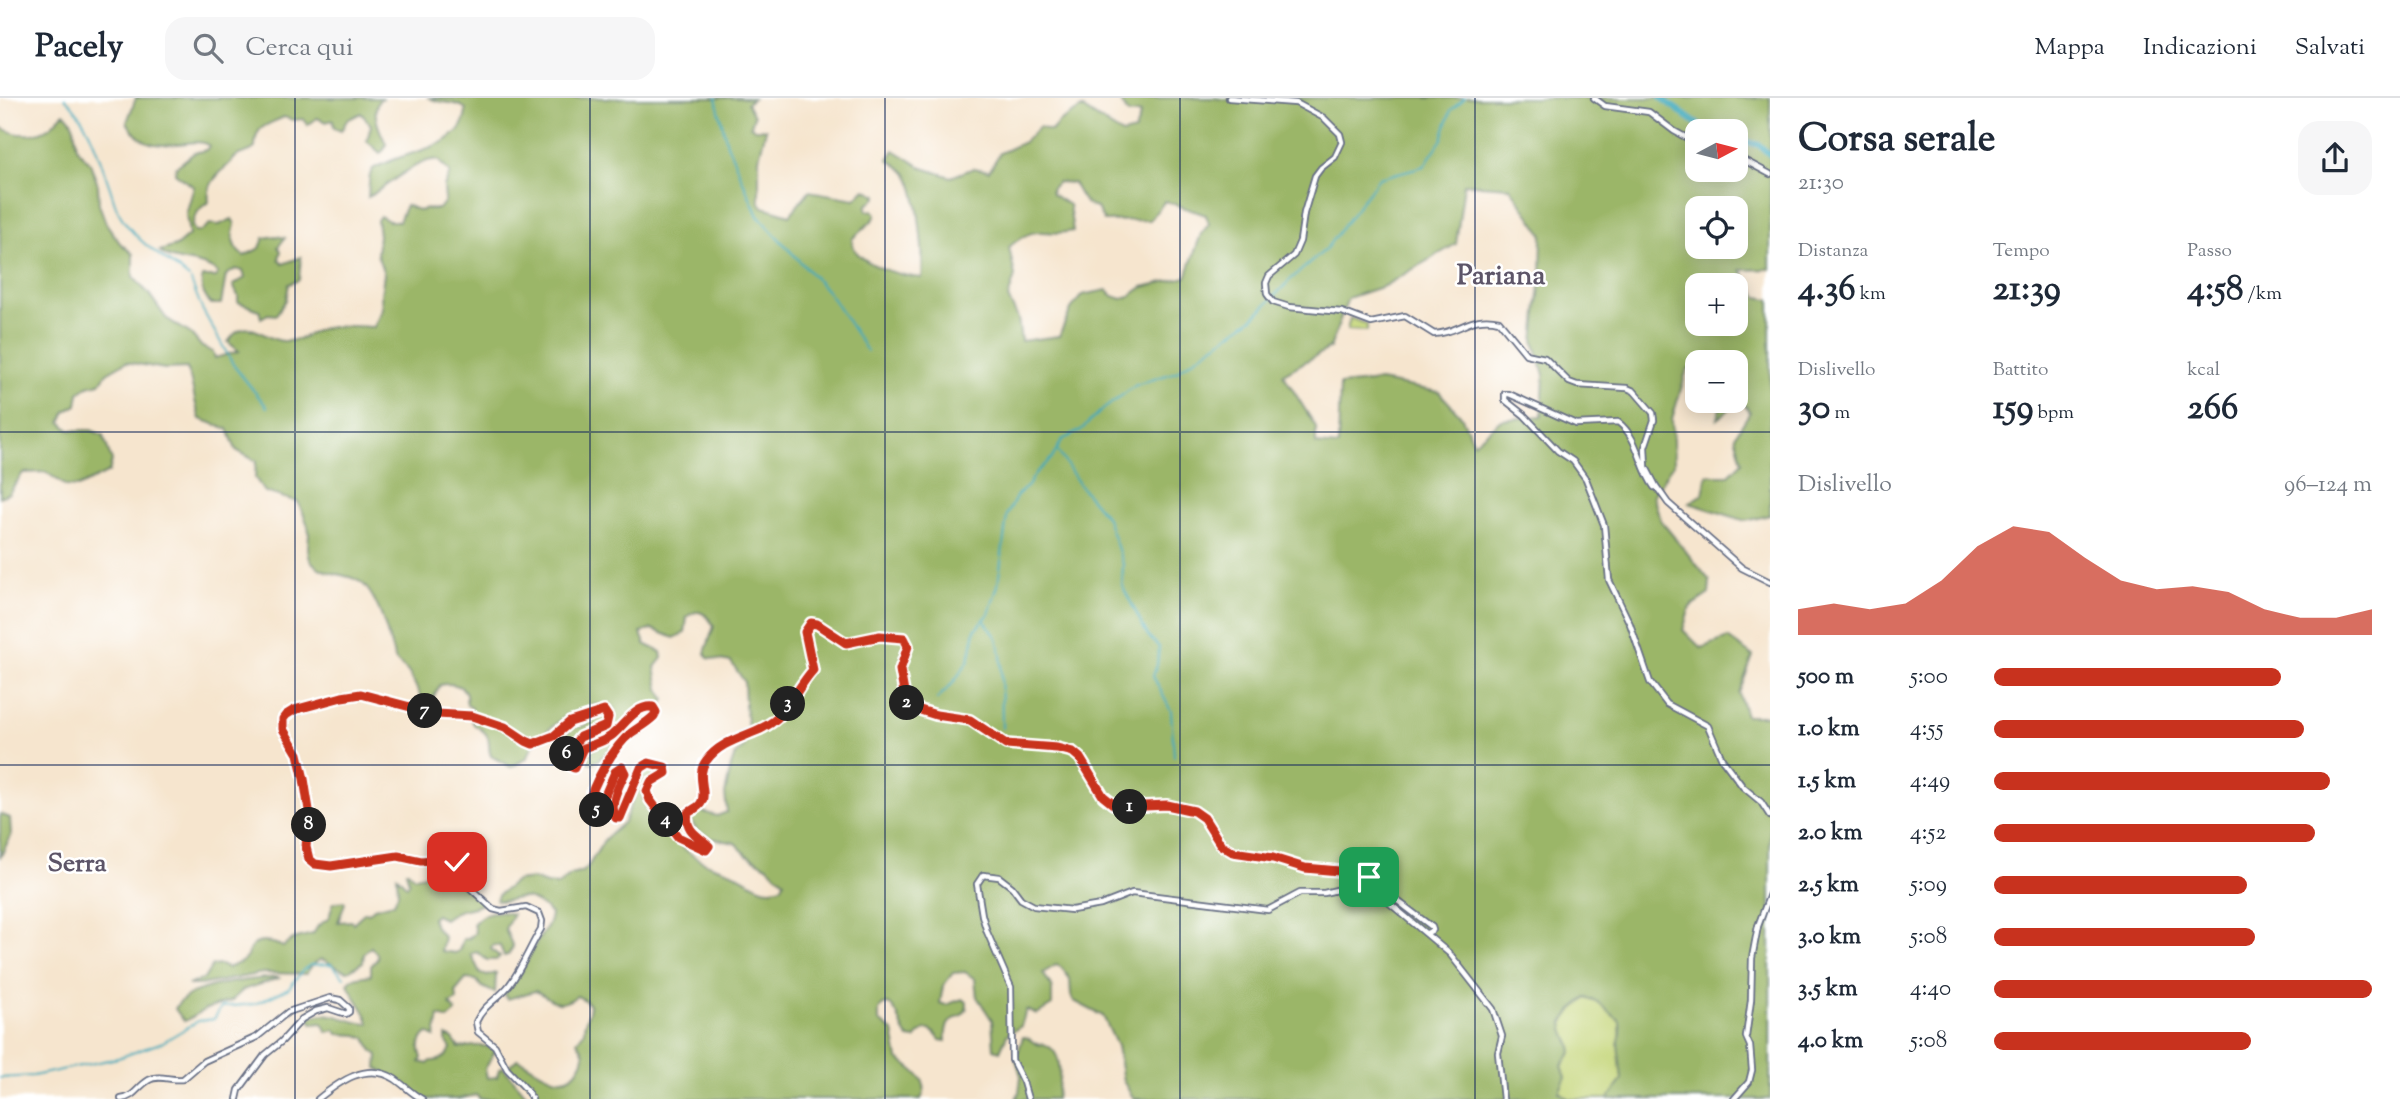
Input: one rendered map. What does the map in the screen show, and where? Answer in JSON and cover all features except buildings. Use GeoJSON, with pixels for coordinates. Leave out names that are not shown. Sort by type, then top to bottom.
{"type":"FeatureCollection","features":[{"type":"Feature","properties":{"kind":"street"},"geometry":{"type":"LineString","coordinates":[[1229,98],[1296,103],[1324,118],[1339,134],[1342,142],[1335,157],[1315,176],[1304,213],[1298,249],[1269,276],[1266,283],[1267,293],[1273,302],[1289,307],[1342,312],[1373,323],[1405,316],[1434,334],[1475,320],[1499,321],[1526,354],[1545,358],[1569,382],[1577,386],[1627,388],[1634,391],[1650,407],[1654,420],[1645,447],[1646,467],[1668,503]]}},
{"type":"Feature","properties":{"kind":"street"},"geometry":{"type":"LineString","coordinates":[[1594,98],[1605,106],[1649,111],[1685,137]]}},
{"type":"Feature","properties":{"kind":"street"},"geometry":{"type":"LineString","coordinates":[[1748,162],[1770,174]]}},
{"type":"Feature","properties":{"kind":"street"},"geometry":{"type":"LineString","coordinates":[[1770,582],[1742,568],[1668,503],[1648,479],[1632,436],[1618,422],[1576,424],[1509,394],[1504,396],[1553,446],[1573,461],[1586,479],[1604,525],[1609,580],[1630,624],[1650,682],[1667,704],[1708,726],[1722,759],[1770,816]]}},
{"type":"Feature","properties":{"kind":"street"},"geometry":{"type":"LineString","coordinates":[[533,1099],[507,1069],[492,1043],[478,1032],[476,1022],[486,1007],[517,974],[541,929],[539,913],[526,907],[501,911],[493,909],[469,887],[460,865],[451,859],[421,861],[398,856],[331,866],[315,864],[307,855],[309,810],[300,760],[283,729],[283,719],[294,710],[361,694],[437,714],[472,716],[505,727],[533,744],[554,736],[570,722],[604,711],[608,717],[606,726],[580,737],[567,753],[571,768],[576,765],[583,748],[607,739],[638,711],[650,706],[656,712],[652,719],[632,732],[617,748],[590,797],[589,809],[593,812],[599,809],[615,772],[622,767],[625,773],[618,786],[612,812],[616,818],[620,818],[641,768],[649,763],[661,765],[667,769],[666,773],[651,782],[647,791],[650,800],[678,837],[706,850],[709,846],[690,829],[687,820],[688,813],[703,800],[702,767],[706,760],[722,747],[771,723],[783,712],[813,670],[805,632],[808,624],[817,624],[846,643],[880,636],[897,636],[908,642],[900,670],[905,698],[914,708],[936,715],[970,720],[1006,744],[1073,752],[1080,758],[1103,796],[1113,804],[1123,807],[1167,805],[1194,811],[1204,818],[1221,845],[1233,852],[1273,858],[1305,868],[1362,873],[1432,927],[1433,930],[1427,933]]}},
{"type":"Feature","properties":{"kind":"street"},"geometry":{"type":"LineString","coordinates":[[1028,1099],[1012,1060],[1011,987],[982,915],[977,884],[983,876],[999,877],[1021,899],[1034,906],[1072,910],[1101,905],[1132,893],[1268,910],[1300,893],[1324,893],[1339,888],[1353,888],[1381,896],[1450,954],[1493,1009],[1502,1036],[1499,1053],[1503,1099]]}},
{"type":"Feature","properties":{"kind":"street"},"geometry":{"type":"LineString","coordinates":[[1734,1099],[1749,1082],[1752,1070],[1750,1046],[1746,1037],[1751,1000],[1752,958],[1758,926],[1770,894]]}},
{"type":"Feature","properties":{"kind":"street"},"geometry":{"type":"LineString","coordinates":[[121,1099],[135,1094],[144,1084],[156,1078],[183,1079],[204,1061],[257,1037],[296,1008],[330,999],[340,1000],[349,1008],[346,1014],[334,1009],[323,1009],[302,1019],[265,1055],[239,1090],[237,1099]]}},
{"type":"Feature","properties":{"kind":"street"},"geometry":{"type":"LineString","coordinates":[[318,1099],[339,1082],[365,1072],[389,1076],[422,1099]]}},
{"type":"Feature","properties":{"kind":"green space"},"geometry":{"type":"Polygon","coordinates":[[[136,98],[384,98],[380,99],[376,110],[377,121],[386,144],[380,153],[367,141],[371,125],[361,113],[347,120],[341,131],[334,128],[333,120],[326,122],[317,118],[308,125],[303,119],[284,117],[259,130],[255,148],[236,157],[211,184],[209,202],[200,209],[192,226],[195,231],[232,219],[235,224],[233,242],[244,256],[260,248],[264,238],[276,236],[285,238],[278,247],[281,251],[279,259],[283,264],[301,257],[299,280],[289,284],[286,300],[276,315],[268,314],[261,318],[259,310],[238,302],[233,285],[245,278],[243,271],[236,269],[226,275],[221,304],[210,304],[203,291],[203,277],[215,277],[218,273],[204,265],[172,258],[160,251],[176,246],[189,235],[186,214],[194,187],[175,173],[176,167],[194,153],[206,150],[209,146],[192,142],[159,145],[137,135],[127,122],[136,98]]]}},
{"type":"Feature","properties":{"kind":"green space"},"geometry":{"type":"Polygon","coordinates":[[[429,98],[753,98],[747,103],[754,116],[751,126],[755,129],[766,129],[759,158],[759,201],[763,207],[790,215],[809,191],[855,199],[865,189],[877,195],[866,209],[873,210],[876,214],[852,239],[854,248],[868,262],[879,267],[922,278],[921,240],[914,192],[906,173],[888,159],[894,150],[923,168],[951,177],[974,168],[989,171],[1000,153],[1024,142],[1039,127],[1051,131],[1059,122],[1082,108],[1122,134],[1135,131],[1141,113],[1128,114],[1121,102],[1122,98],[1770,98],[1770,269],[1741,270],[1743,273],[1685,273],[1685,336],[1748,336],[1748,281],[1758,297],[1770,299],[1770,515],[1746,521],[1689,503],[1703,494],[1707,475],[1729,475],[1742,462],[1735,436],[1750,412],[1748,350],[1685,350],[1685,376],[1672,419],[1674,463],[1653,496],[1661,521],[1710,581],[1709,594],[1690,607],[1683,630],[1701,648],[1728,638],[1753,656],[1739,693],[1746,716],[1770,716],[1770,1099],[1608,1099],[1622,1080],[1618,1044],[1620,1021],[1597,1002],[1586,998],[1573,1009],[1563,1023],[1572,1052],[1562,1066],[1566,1077],[1559,1092],[1569,1099],[1134,1099],[1123,1081],[1117,1046],[1103,1016],[1074,1001],[1070,979],[1061,967],[1056,965],[1043,973],[1052,987],[1052,1005],[1037,1014],[1026,1010],[1021,1026],[1007,1035],[1000,1051],[994,1049],[992,1020],[977,997],[975,979],[965,972],[953,973],[943,986],[940,1003],[946,1005],[962,999],[967,1002],[964,1013],[948,1025],[946,1041],[940,1040],[928,1030],[915,1039],[909,1038],[893,1008],[889,1004],[883,1005],[879,1010],[879,1021],[893,1031],[898,1059],[922,1081],[924,1092],[921,1099],[541,1099],[535,1089],[508,1066],[518,1059],[551,1077],[567,1079],[580,1066],[584,1056],[577,1041],[584,1032],[590,1008],[577,996],[559,1003],[535,991],[507,999],[504,994],[519,975],[548,925],[551,914],[533,900],[516,898],[499,901],[496,900],[498,895],[516,881],[533,879],[558,885],[587,868],[605,839],[624,822],[643,774],[653,768],[663,772],[643,785],[643,799],[654,818],[680,845],[698,859],[763,888],[776,889],[782,886],[784,881],[767,866],[747,855],[735,843],[711,838],[697,831],[691,821],[691,816],[700,811],[717,816],[727,812],[725,794],[731,766],[735,755],[744,747],[749,736],[744,681],[731,662],[708,658],[705,653],[714,626],[709,618],[699,612],[691,614],[687,617],[685,633],[674,638],[652,629],[641,633],[645,644],[661,652],[662,658],[655,667],[659,689],[665,699],[657,711],[621,736],[601,758],[592,763],[587,761],[586,755],[603,741],[569,739],[565,736],[572,727],[583,726],[614,709],[610,704],[592,705],[564,717],[536,740],[526,759],[511,767],[491,756],[488,738],[483,730],[474,725],[472,708],[467,705],[466,694],[462,688],[451,684],[440,685],[430,703],[425,704],[408,672],[395,660],[380,612],[366,587],[353,579],[322,569],[310,559],[309,532],[298,502],[265,492],[255,478],[256,461],[236,450],[228,429],[200,419],[187,368],[165,369],[126,362],[107,373],[100,383],[88,386],[79,393],[77,405],[66,411],[61,422],[69,430],[91,430],[103,435],[112,461],[109,472],[78,487],[66,486],[46,472],[23,473],[9,493],[0,497],[0,127],[19,134],[32,134],[45,130],[64,113],[68,117],[73,125],[78,150],[90,163],[98,185],[99,204],[106,223],[120,243],[133,254],[133,277],[166,318],[191,334],[202,347],[213,352],[215,358],[239,351],[228,342],[242,329],[256,330],[284,341],[330,327],[374,327],[382,309],[384,274],[377,254],[377,220],[380,216],[389,221],[399,221],[406,205],[420,211],[439,209],[445,201],[444,187],[450,173],[438,160],[431,160],[412,168],[368,197],[372,170],[435,145],[457,132],[464,122],[466,109],[457,104],[429,98]],[[1058,182],[1051,189],[1052,194],[1069,205],[1073,231],[1034,232],[1009,247],[1015,276],[1008,298],[1018,318],[1021,341],[1059,336],[1071,309],[1082,295],[1107,290],[1122,299],[1143,287],[1186,277],[1201,234],[1209,224],[1206,215],[1165,201],[1150,220],[1104,221],[1097,208],[1085,202],[1073,183],[1058,182]],[[1464,184],[1456,244],[1384,286],[1348,298],[1330,348],[1283,374],[1316,427],[1316,444],[1338,446],[1340,385],[1380,381],[1439,392],[1461,416],[1474,443],[1501,420],[1542,416],[1544,375],[1534,341],[1541,276],[1542,234],[1510,187],[1464,184]]]}},
{"type":"Feature","properties":{"kind":"green space"},"geometry":{"type":"Polygon","coordinates":[[[1350,318],[1367,324],[1367,331],[1347,330],[1350,318]]]}},
{"type":"Feature","properties":{"kind":"green space"},"geometry":{"type":"Polygon","coordinates":[[[0,814],[10,818],[11,835],[0,858],[0,814]]]}},
{"type":"Feature","properties":{"kind":"green space"},"geometry":{"type":"Polygon","coordinates":[[[452,863],[464,885],[484,903],[444,919],[436,915],[432,918],[435,927],[444,937],[441,951],[459,951],[463,939],[468,939],[475,933],[473,924],[482,916],[496,912],[513,914],[505,929],[513,947],[508,955],[504,956],[500,946],[493,945],[491,949],[500,957],[496,960],[487,960],[477,952],[471,954],[480,973],[487,976],[496,973],[495,993],[482,987],[476,980],[466,979],[456,991],[457,1000],[450,1004],[456,1012],[448,1019],[439,1016],[435,1037],[427,1033],[423,1038],[420,1044],[420,1062],[428,1064],[446,1056],[451,1048],[446,1036],[453,1039],[459,1048],[491,1048],[495,1051],[485,1069],[487,1078],[497,1077],[499,1069],[503,1067],[530,1099],[480,1099],[476,1095],[458,1099],[424,1099],[377,1068],[378,1055],[372,1051],[366,1038],[338,1034],[335,1030],[327,1032],[322,1023],[313,1024],[309,1018],[324,1014],[369,1024],[348,983],[356,977],[371,975],[371,966],[378,958],[371,947],[364,953],[363,962],[348,971],[321,959],[313,964],[306,974],[263,973],[188,985],[204,979],[212,966],[221,965],[227,968],[242,961],[256,943],[283,947],[293,939],[313,934],[318,926],[329,918],[333,903],[345,903],[338,922],[353,923],[365,912],[369,913],[374,908],[394,903],[398,893],[397,876],[407,886],[409,883],[406,871],[414,877],[425,875],[429,866],[452,863]]]}},
{"type":"Feature","properties":{"kind":"green space"},"geometry":{"type":"Polygon","coordinates":[[[279,978],[243,990],[231,1001],[206,1009],[184,1021],[175,1009],[192,993],[206,988],[279,978]]]}},
{"type":"Feature","properties":{"kind":"green space"},"geometry":{"type":"Polygon","coordinates":[[[1586,998],[1597,1002],[1620,1021],[1622,1080],[1608,1099],[1569,1099],[1559,1092],[1564,1076],[1562,1066],[1572,1046],[1565,1035],[1563,1023],[1573,1009],[1586,998]]]}},
{"type":"Feature","properties":{"kind":"green space"},"geometry":{"type":"Polygon","coordinates":[[[1023,1037],[1046,1045],[1057,1056],[1060,1071],[1056,1099],[1016,1099],[1021,1076],[1016,1059],[1023,1037]]]}},
{"type":"Feature","properties":{"kind":"waterway"},"geometry":{"type":"LineString","coordinates":[[65,98],[87,128],[117,208],[125,222],[150,248],[189,278]]}},
{"type":"Feature","properties":{"kind":"waterway"},"geometry":{"type":"LineString","coordinates":[[716,98],[727,144],[758,216],[829,293],[867,351]]}},
{"type":"Feature","properties":{"kind":"waterway"},"geometry":{"type":"LineString","coordinates":[[937,699],[953,683],[969,660],[975,630],[989,614],[998,585],[1007,515],[1017,495],[1053,457],[1062,440],[1080,431],[1101,411],[1136,385],[1176,372],[1253,318],[1290,280],[1325,250],[1379,178],[1424,166],[1442,139],[1451,110],[1465,98]]}},
{"type":"Feature","properties":{"kind":"waterway"},"geometry":{"type":"LineString","coordinates":[[1661,98],[1690,119]]}},
{"type":"Feature","properties":{"kind":"waterway"},"geometry":{"type":"LineString","coordinates":[[1748,143],[1759,145],[1770,155]]}},
{"type":"Feature","properties":{"kind":"waterway"},"geometry":{"type":"LineString","coordinates":[[191,281],[202,309],[234,366],[267,407]]}},
{"type":"Feature","properties":{"kind":"waterway"},"geometry":{"type":"LineString","coordinates":[[1057,450],[1081,487],[1107,518],[1123,564],[1122,585],[1148,636],[1159,647],[1153,676],[1171,711],[1174,756]]}},
{"type":"Feature","properties":{"kind":"waterway"},"geometry":{"type":"LineString","coordinates":[[985,621],[997,638],[1001,655],[1002,728]]}},
{"type":"Feature","properties":{"kind":"waterway"},"geometry":{"type":"LineString","coordinates":[[0,1078],[33,1076],[118,1058],[163,1042],[198,1021],[214,1019],[221,1007],[255,1004],[289,988],[310,965],[331,964],[344,977]]}},
{"type":"Feature","properties":{"kind":"district","name":"Pariana"},"geometry":{"type":"Point","coordinates":[1501,274]}},
{"type":"Feature","properties":{"kind":"district","name":"Serra"},"geometry":{"type":"Point","coordinates":[77,862]}},
{"type":"Feature","properties":{"kind":"route"},"geometry":{"type":"LineString","coordinates":[[457,862],[451,859],[421,861],[403,856],[387,856],[321,866],[309,859],[306,847],[309,810],[298,754],[283,729],[282,722],[286,715],[294,710],[361,694],[437,714],[472,716],[486,720],[505,727],[533,744],[554,736],[575,719],[588,718],[604,711],[608,714],[606,726],[580,737],[571,745],[567,753],[570,766],[574,768],[583,748],[607,739],[638,711],[650,706],[655,709],[654,716],[632,732],[617,748],[590,797],[589,809],[593,812],[599,809],[615,772],[622,767],[625,773],[618,786],[612,812],[613,816],[620,818],[641,768],[649,763],[665,767],[666,773],[656,777],[648,787],[648,797],[678,837],[706,850],[709,846],[694,834],[687,820],[688,813],[703,800],[702,767],[711,755],[722,747],[745,733],[771,723],[783,712],[801,683],[813,670],[805,632],[811,623],[825,628],[839,641],[846,643],[880,636],[904,638],[908,646],[900,670],[903,694],[914,708],[936,715],[970,720],[1006,744],[1073,752],[1080,758],[1103,796],[1113,804],[1120,807],[1151,804],[1186,808],[1204,818],[1221,845],[1233,852],[1273,858],[1305,868],[1362,873],[1369,877]]}}]}
